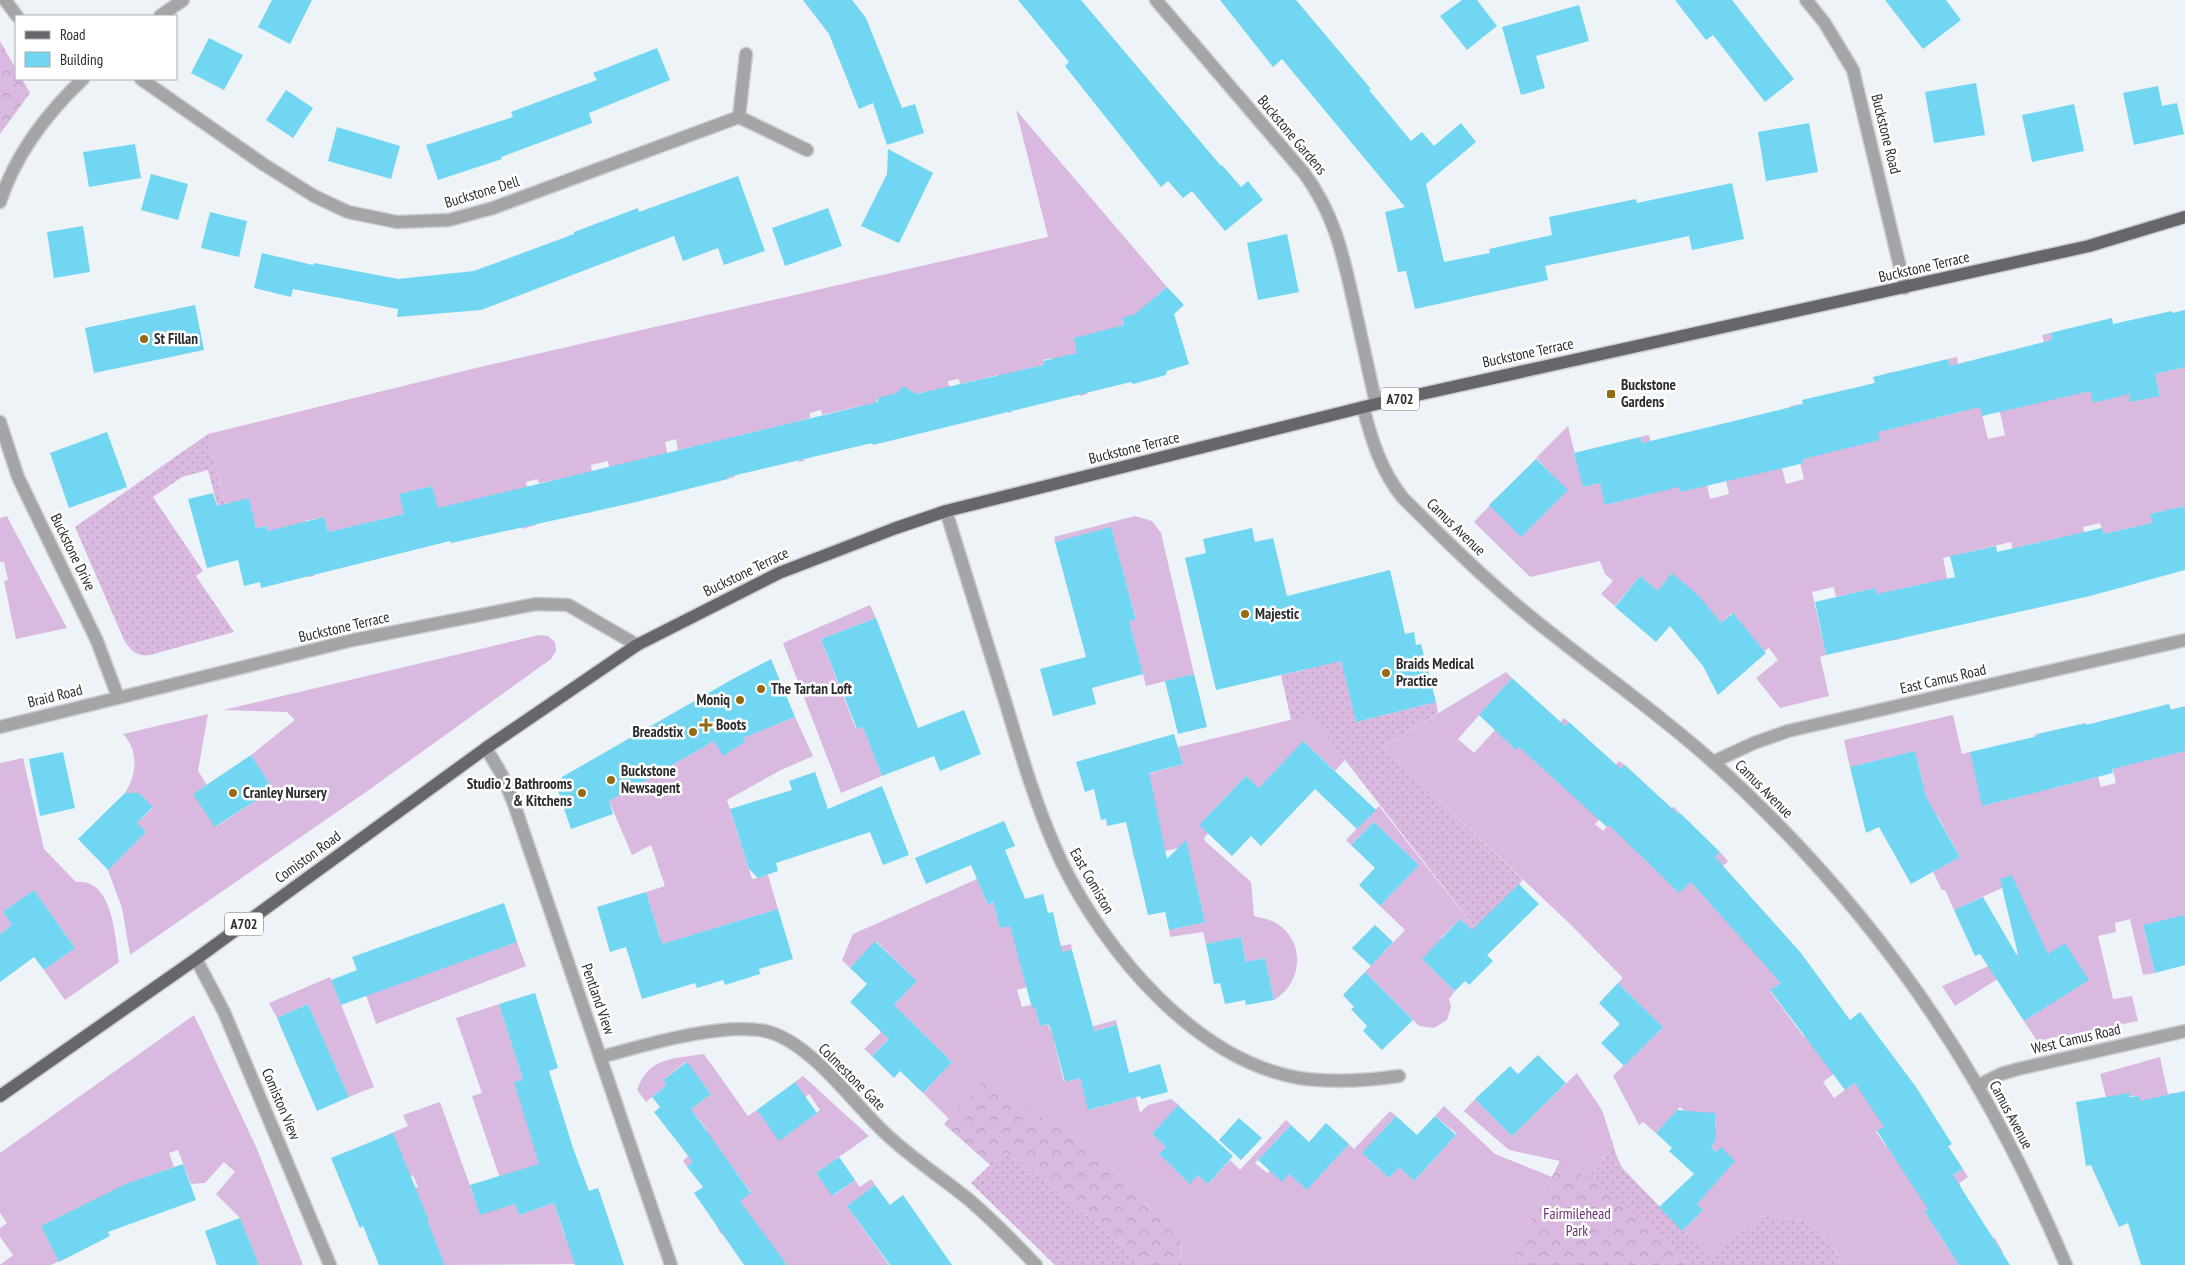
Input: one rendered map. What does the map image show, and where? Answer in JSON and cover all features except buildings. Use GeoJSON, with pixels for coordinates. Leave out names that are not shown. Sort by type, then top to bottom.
{"type":"FeatureCollection","features":[{"type":"Feature","properties":{"kind":"main road","name":"Buckstone Terrace"},"geometry":{"type":"LineString","coordinates":[[637,645],[779,573],[946,511],[1363,407],[2089,246],[2185,217]]}},
{"type":"Feature","properties":{"kind":"main road","name":"Comiston Road"},"geometry":{"type":"LineString","coordinates":[[0,1096],[196,959],[486,748],[637,645]]}},
{"type":"Feature","properties":{"kind":"street"},"geometry":{"type":"LineString","coordinates":[[5,0],[16,15]]}},
{"type":"Feature","properties":{"kind":"street"},"geometry":{"type":"LineString","coordinates":[[162,15],[184,0]]}},
{"type":"Feature","properties":{"kind":"street","name":"Buckstone Gardens"},"geometry":{"type":"LineString","coordinates":[[1156,0],[1304,173],[1322,199],[1341,249],[1376,404]]}},
{"type":"Feature","properties":{"kind":"street","name":"Buckstone Road"},"geometry":{"type":"LineString","coordinates":[[1806,0],[1824,22],[1853,70],[1905,288]]}},
{"type":"Feature","properties":{"kind":"street"},"geometry":{"type":"LineString","coordinates":[[746,54],[739,117],[807,150]]}},
{"type":"Feature","properties":{"kind":"street","name":"Buckstone Dell"},"geometry":{"type":"LineString","coordinates":[[142,80],[262,164],[314,196],[348,212],[397,222],[449,220],[493,208],[739,117]]}},
{"type":"Feature","properties":{"kind":"street"},"geometry":{"type":"LineString","coordinates":[[0,202],[28,142],[75,82]]}},
{"type":"Feature","properties":{"kind":"street","name":"Camus Avenue"},"geometry":{"type":"LineString","coordinates":[[1363,407],[1377,456],[1390,480],[1403,498],[1515,603],[1555,637],[1639,700],[1713,762],[1799,848],[1874,936],[1929,1010],[1977,1086],[2022,1172],[2066,1265]]}},
{"type":"Feature","properties":{"kind":"street","name":"Buckstone Drive"},"geometry":{"type":"LineString","coordinates":[[0,422],[18,477],[98,641],[118,697]]}},
{"type":"Feature","properties":{"kind":"street","name":"East Comiston"},"geometry":{"type":"LineString","coordinates":[[946,511],[1025,767],[1052,842],[1089,910],[1117,950],[1159,997],[1189,1024],[1206,1037],[1250,1062],[1298,1077],[1331,1082],[1361,1082],[1399,1076]]}},
{"type":"Feature","properties":{"kind":"street","name":"Buckstone Terrace"},"geometry":{"type":"LineString","coordinates":[[118,697],[353,640],[536,604],[568,604],[637,645]]}},
{"type":"Feature","properties":{"kind":"street","name":"East Camus Road"},"geometry":{"type":"LineString","coordinates":[[1713,762],[1754,743],[1788,732],[2185,640]]}},
{"type":"Feature","properties":{"kind":"street","name":"Braid Road"},"geometry":{"type":"LineString","coordinates":[[0,727],[118,697]]}},
{"type":"Feature","properties":{"kind":"street","name":"Pentland View"},"geometry":{"type":"LineString","coordinates":[[486,748],[502,775],[514,804],[671,1265]]}},
{"type":"Feature","properties":{"kind":"street","name":"Comiston View"},"geometry":{"type":"LineString","coordinates":[[196,959],[224,1012],[330,1265]]}},
{"type":"Feature","properties":{"kind":"street","name":"Colmestone Gate"},"geometry":{"type":"LineString","coordinates":[[601,1057],[666,1040],[710,1032],[764,1031],[783,1037],[818,1065],[886,1134],[994,1222],[1036,1265]]}},
{"type":"Feature","properties":{"kind":"street","name":"West Camus Road"},"geometry":{"type":"LineString","coordinates":[[1977,1086],[2013,1070],[2185,1032]]}},
{"type":"Feature","properties":{"kind":"green space"},"geometry":{"type":"Polygon","coordinates":[[[0,41],[15,67],[15,80],[23,80],[30,93],[0,134],[0,41]]]}},
{"type":"Feature","properties":{"kind":"green space"},"geometry":{"type":"Polygon","coordinates":[[[1016,110],[1167,287],[1155,297],[1176,322],[1122,319],[1127,337],[1088,335],[1074,338],[1087,394],[1080,396],[1071,358],[1053,362],[1052,358],[1043,360],[1044,365],[1022,370],[1010,404],[1012,412],[1008,413],[998,375],[960,384],[959,379],[948,381],[953,404],[937,408],[942,428],[937,429],[928,391],[912,395],[910,390],[902,388],[896,395],[877,398],[872,443],[869,444],[860,406],[822,415],[821,410],[810,413],[810,418],[795,422],[804,461],[799,462],[790,424],[741,435],[742,446],[728,449],[735,477],[728,479],[719,441],[678,450],[676,439],[665,442],[676,491],[656,497],[647,459],[609,468],[608,461],[591,465],[592,472],[583,474],[592,512],[587,513],[578,475],[539,483],[537,479],[526,482],[536,525],[522,529],[507,492],[446,542],[432,486],[400,494],[404,514],[373,521],[382,558],[378,559],[368,523],[328,532],[324,517],[305,521],[309,537],[305,539],[314,576],[308,577],[299,539],[272,546],[267,526],[256,528],[249,499],[225,504],[208,434],[480,367],[1048,237],[1016,110]]]}},
{"type":"Feature","properties":{"kind":"green space"},"geometry":{"type":"Polygon","coordinates":[[[2050,333],[2064,391],[2119,350],[2131,402],[2160,395],[2155,374],[2185,367],[2185,506],[2150,514],[2164,575],[2151,554],[2144,525],[2103,534],[2100,523],[2083,527],[2098,594],[2062,537],[2019,547],[2032,609],[2026,610],[2011,542],[1943,558],[1952,602],[1939,605],[1933,582],[1890,591],[1901,639],[1888,641],[1875,588],[1836,597],[1834,587],[1812,592],[1826,655],[1820,657],[1829,696],[1780,708],[1756,678],[1778,660],[1769,648],[1764,651],[1732,613],[1721,623],[1716,617],[1709,622],[1713,628],[1689,649],[1681,639],[1686,636],[1672,574],[1658,591],[1640,576],[1615,606],[1601,594],[1613,581],[1605,574],[1600,561],[1530,577],[1474,522],[1490,505],[1567,490],[1536,458],[1568,426],[1583,487],[1600,483],[1606,505],[1654,493],[1640,437],[1649,435],[1657,469],[1675,469],[1680,492],[1707,485],[1710,499],[1729,494],[1726,481],[1730,479],[1718,425],[1726,423],[1733,452],[1782,468],[1786,484],[1804,479],[1800,463],[1804,462],[1791,406],[1801,404],[1813,456],[1879,440],[1866,385],[1875,383],[1882,414],[1896,410],[1887,373],[1895,372],[1908,424],[1961,412],[1948,359],[1957,357],[1958,364],[1969,361],[1988,439],[2005,435],[2000,412],[2044,342],[2042,335],[2050,333]]]}},
{"type":"Feature","properties":{"kind":"green space"},"geometry":{"type":"Polygon","coordinates":[[[208,434],[238,559],[232,561],[208,470],[182,477],[153,497],[203,571],[196,576],[234,632],[150,655],[141,655],[132,650],[124,640],[75,527],[208,434]]]}},
{"type":"Feature","properties":{"kind":"green space"},"geometry":{"type":"Polygon","coordinates":[[[7,516],[67,628],[16,639],[4,581],[8,580],[4,562],[0,562],[0,518],[7,516]]]}},
{"type":"Feature","properties":{"kind":"green space"},"geometry":{"type":"Polygon","coordinates":[[[1135,516],[1152,521],[1161,533],[1194,674],[1146,686],[1129,621],[1136,619],[1111,528],[1055,542],[1054,537],[1135,516]]]}},
{"type":"Feature","properties":{"kind":"green space"},"geometry":{"type":"Polygon","coordinates":[[[1327,604],[1356,722],[1436,702],[1438,713],[1383,747],[1523,880],[1476,929],[1311,716],[1291,720],[1281,675],[1304,670],[1291,613],[1327,604]]]}},
{"type":"Feature","properties":{"kind":"green space"},"geometry":{"type":"Polygon","coordinates":[[[870,605],[876,618],[821,639],[856,729],[863,727],[882,776],[841,793],[783,643],[870,605]]]}},
{"type":"Feature","properties":{"kind":"green space"},"geometry":{"type":"Polygon","coordinates":[[[539,635],[548,636],[555,642],[556,651],[551,659],[366,792],[130,955],[122,908],[108,870],[137,823],[153,808],[139,793],[125,793],[134,770],[134,755],[123,734],[208,714],[198,771],[207,785],[193,794],[216,827],[273,789],[251,755],[295,720],[287,712],[223,710],[539,635]]]}},
{"type":"Feature","properties":{"kind":"green space"},"geometry":{"type":"Polygon","coordinates":[[[1506,672],[1512,678],[1458,739],[1474,753],[1495,730],[1533,731],[1544,741],[1564,718],[1569,722],[1534,760],[1598,785],[1619,761],[1625,765],[1602,817],[1595,824],[1603,831],[1610,823],[1674,807],[1679,812],[1638,853],[1679,893],[1720,852],[1728,861],[1699,891],[1808,963],[1770,991],[1804,1037],[1815,1029],[1834,1074],[1823,1082],[1834,1098],[1867,1074],[1884,1127],[1876,1132],[1886,1146],[1933,1115],[1920,1197],[1963,1169],[1968,1177],[1959,1183],[1961,1187],[1924,1211],[1951,1253],[1988,1230],[2003,1252],[1978,1265],[1842,1265],[1830,1239],[1804,1220],[1761,1216],[1711,1260],[1682,1231],[1703,1210],[1696,1203],[1723,1158],[1711,1147],[1716,1140],[1708,1133],[1716,1125],[1715,1118],[1710,1113],[1695,1121],[1680,1107],[1656,1133],[1643,1122],[1639,1125],[1613,1076],[1663,1027],[1618,983],[1623,978],[1569,923],[1383,747],[1506,672]]]}},
{"type":"Feature","properties":{"kind":"green space"},"geometry":{"type":"Polygon","coordinates":[[[2179,708],[2185,733],[2185,915],[2143,926],[2155,973],[2143,975],[2130,919],[2115,923],[2116,932],[2098,936],[2113,999],[2132,996],[2138,1021],[2037,1041],[2024,1021],[2088,980],[2065,943],[2047,955],[2043,950],[1955,1006],[1942,986],[2042,943],[2015,882],[1954,910],[1945,890],[1942,890],[1933,872],[1960,857],[1937,815],[1927,820],[1922,780],[1915,751],[1850,767],[1844,740],[1953,715],[1962,754],[1970,752],[1983,806],[2029,794],[2023,768],[2041,763],[2034,735],[2037,734],[2050,789],[2098,777],[2101,787],[2116,783],[2101,721],[2179,708]]]}},
{"type":"Feature","properties":{"kind":"green space"},"geometry":{"type":"Polygon","coordinates":[[[1311,715],[1345,760],[1335,771],[1303,741],[1288,817],[1246,776],[1208,816],[1216,824],[1204,838],[1205,841],[1251,882],[1254,916],[1276,923],[1286,931],[1292,940],[1297,962],[1295,973],[1284,993],[1274,1000],[1265,958],[1246,962],[1241,937],[1206,944],[1203,932],[1170,937],[1169,930],[1205,922],[1187,846],[1134,858],[1132,850],[1164,843],[1094,789],[1183,764],[1178,747],[1311,715]]]}},
{"type":"Feature","properties":{"kind":"green space"},"geometry":{"type":"Polygon","coordinates":[[[795,717],[813,756],[781,770],[727,800],[752,879],[768,875],[778,909],[643,950],[660,937],[646,892],[665,886],[651,845],[632,855],[609,801],[714,741],[723,755],[745,742],[737,728],[773,726],[795,717]]]}},
{"type":"Feature","properties":{"kind":"green space"},"geometry":{"type":"Polygon","coordinates":[[[23,758],[44,849],[76,882],[88,883],[98,889],[110,911],[116,938],[119,962],[65,1000],[44,970],[75,948],[34,890],[3,912],[12,925],[0,934],[0,763],[23,758]]]}},
{"type":"Feature","properties":{"kind":"green space"},"geometry":{"type":"Polygon","coordinates":[[[1379,806],[1475,928],[1498,904],[1518,924],[1487,955],[1476,934],[1460,919],[1442,937],[1430,967],[1455,991],[1449,999],[1451,1007],[1447,1020],[1434,1028],[1419,1026],[1365,972],[1405,930],[1380,906],[1419,865],[1374,822],[1351,845],[1346,840],[1379,806]]]}},
{"type":"Feature","properties":{"kind":"green space"},"geometry":{"type":"Polygon","coordinates":[[[977,879],[988,905],[1022,890],[1025,899],[994,906],[1000,928],[1014,925],[1021,950],[1060,941],[1061,946],[1071,944],[1072,950],[1020,963],[1027,987],[1017,990],[1022,1007],[1031,1005],[1035,1007],[1040,1026],[1048,1024],[1050,1030],[1080,1022],[1082,1029],[1116,1020],[1117,1025],[1054,1041],[1064,1082],[1080,1078],[1089,1110],[1136,1097],[1140,1113],[1148,1105],[1171,1099],[1179,1105],[1152,1134],[1166,1147],[1159,1154],[1190,1183],[1198,1175],[1208,1184],[1230,1160],[1240,1170],[1286,1120],[1291,1125],[1255,1163],[1267,1173],[1270,1171],[1289,1174],[1307,1190],[1349,1144],[1354,1149],[1390,1111],[1396,1116],[1372,1142],[1379,1149],[1369,1160],[1389,1178],[1399,1167],[1414,1181],[1457,1134],[1435,1116],[1444,1106],[1495,1154],[1552,1177],[1530,1220],[1511,1265],[1182,1265],[1181,1241],[1100,1155],[984,1081],[949,1119],[923,1093],[952,1062],[908,1019],[872,1056],[864,1049],[881,1032],[875,1025],[917,981],[876,941],[850,968],[842,960],[853,934],[977,879]]]}},
{"type":"Feature","properties":{"kind":"green space"},"geometry":{"type":"Polygon","coordinates":[[[517,942],[526,966],[376,1024],[366,995],[517,942]]]}},
{"type":"Feature","properties":{"kind":"green space"},"geometry":{"type":"Polygon","coordinates":[[[330,977],[374,1087],[349,1097],[308,1004],[277,1018],[269,1003],[330,977]]]}},
{"type":"Feature","properties":{"kind":"green space"},"geometry":{"type":"Polygon","coordinates":[[[499,1004],[523,1080],[515,1082],[547,1184],[515,1204],[519,1215],[554,1203],[564,1234],[578,1264],[445,1265],[433,1236],[377,1259],[426,1228],[429,1221],[425,1211],[410,1190],[418,1187],[413,1175],[353,1200],[408,1170],[402,1155],[397,1157],[387,1135],[408,1126],[403,1115],[440,1102],[479,1211],[509,1205],[472,1096],[482,1093],[456,1018],[499,1004]]]}},
{"type":"Feature","properties":{"kind":"green space"},"geometry":{"type":"Polygon","coordinates":[[[194,1015],[257,1149],[303,1265],[259,1265],[240,1218],[216,1194],[235,1172],[224,1162],[205,1183],[191,1184],[178,1150],[169,1153],[174,1167],[120,1187],[133,1223],[92,1201],[41,1226],[59,1261],[51,1265],[0,1265],[13,1255],[0,1237],[0,1228],[7,1223],[0,1213],[0,1153],[194,1015]]]}},
{"type":"Feature","properties":{"kind":"green space"},"geometry":{"type":"Polygon","coordinates":[[[704,1054],[748,1116],[757,1110],[779,1140],[820,1110],[809,1094],[805,1097],[795,1082],[803,1076],[869,1136],[816,1173],[833,1196],[855,1180],[860,1187],[871,1179],[875,1185],[847,1206],[889,1265],[773,1265],[749,1214],[721,1234],[714,1221],[751,1192],[716,1145],[687,1167],[683,1161],[688,1156],[683,1149],[707,1130],[691,1109],[711,1094],[686,1062],[664,1079],[667,1085],[646,1102],[637,1090],[648,1071],[656,1065],[664,1061],[704,1054]]]}},
{"type":"Feature","properties":{"kind":"green space"},"geometry":{"type":"Polygon","coordinates":[[[2160,1057],[2168,1094],[2174,1093],[2185,1141],[2099,1183],[2091,1165],[2142,1112],[2139,1096],[2106,1097],[2100,1074],[2160,1057]]]}},
{"type":"Feature","properties":{"kind":"green space"},"geometry":{"type":"Polygon","coordinates":[[[1577,1073],[1602,1110],[1611,1138],[1602,1163],[1586,1177],[1560,1161],[1509,1150],[1464,1111],[1475,1099],[1512,1136],[1577,1073]]]}},
{"type":"Feature","properties":{"kind":"green space"},"geometry":{"type":"Polygon","coordinates":[[[984,1080],[1100,1155],[1181,1241],[1182,1265],[1144,1265],[1059,1191],[1007,1153],[990,1165],[944,1124],[984,1080]]]}},
{"type":"Feature","properties":{"kind":"green space"},"geometry":{"type":"Polygon","coordinates":[[[1611,1138],[1623,1169],[1711,1259],[1761,1216],[1804,1220],[1830,1239],[1842,1265],[1511,1265],[1560,1161],[1586,1177],[1602,1163],[1611,1138]]]}},
{"type":"Feature","properties":{"kind":"green space"},"geometry":{"type":"Polygon","coordinates":[[[1007,1153],[1059,1191],[1144,1265],[1055,1265],[971,1183],[990,1165],[1007,1153]]]}},
{"type":"Feature","properties":{"kind":"green space","name":"Fairmilehead Park"},"geometry":{"type":"Polygon","coordinates":[[[1560,1161],[1606,1189],[1692,1265],[1511,1265],[1530,1220],[1560,1161]]]}},
{"type":"Feature","properties":{"kind":"place","name":"St Fillan"},"geometry":{"type":"Point","coordinates":[144,339]}},
{"type":"Feature","properties":{"kind":"place","name":"Buckstone Gardens"},"geometry":{"type":"Point","coordinates":[1611,394]}},
{"type":"Feature","properties":{"kind":"place","name":"Majestic"},"geometry":{"type":"Point","coordinates":[1245,614]}},
{"type":"Feature","properties":{"kind":"place","name":"Braids Medical Practice"},"geometry":{"type":"Point","coordinates":[1386,673]}},
{"type":"Feature","properties":{"kind":"place","name":"The Tartan Loft"},"geometry":{"type":"Point","coordinates":[761,689]}},
{"type":"Feature","properties":{"kind":"place","name":"Moniq"},"geometry":{"type":"Point","coordinates":[740,700]}},
{"type":"Feature","properties":{"kind":"place","name":"Boots"},"geometry":{"type":"Point","coordinates":[706,725]}},
{"type":"Feature","properties":{"kind":"place","name":"Breadstix"},"geometry":{"type":"Point","coordinates":[693,732]}},
{"type":"Feature","properties":{"kind":"place","name":"Buckstone Newsagent"},"geometry":{"type":"Point","coordinates":[611,780]}},
{"type":"Feature","properties":{"kind":"place","name":"Cranley Nursery"},"geometry":{"type":"Point","coordinates":[233,793]}},
{"type":"Feature","properties":{"kind":"place","name":"Studio 2 Bathrooms & Kitchens"},"geometry":{"type":"Point","coordinates":[582,793]}}]}
